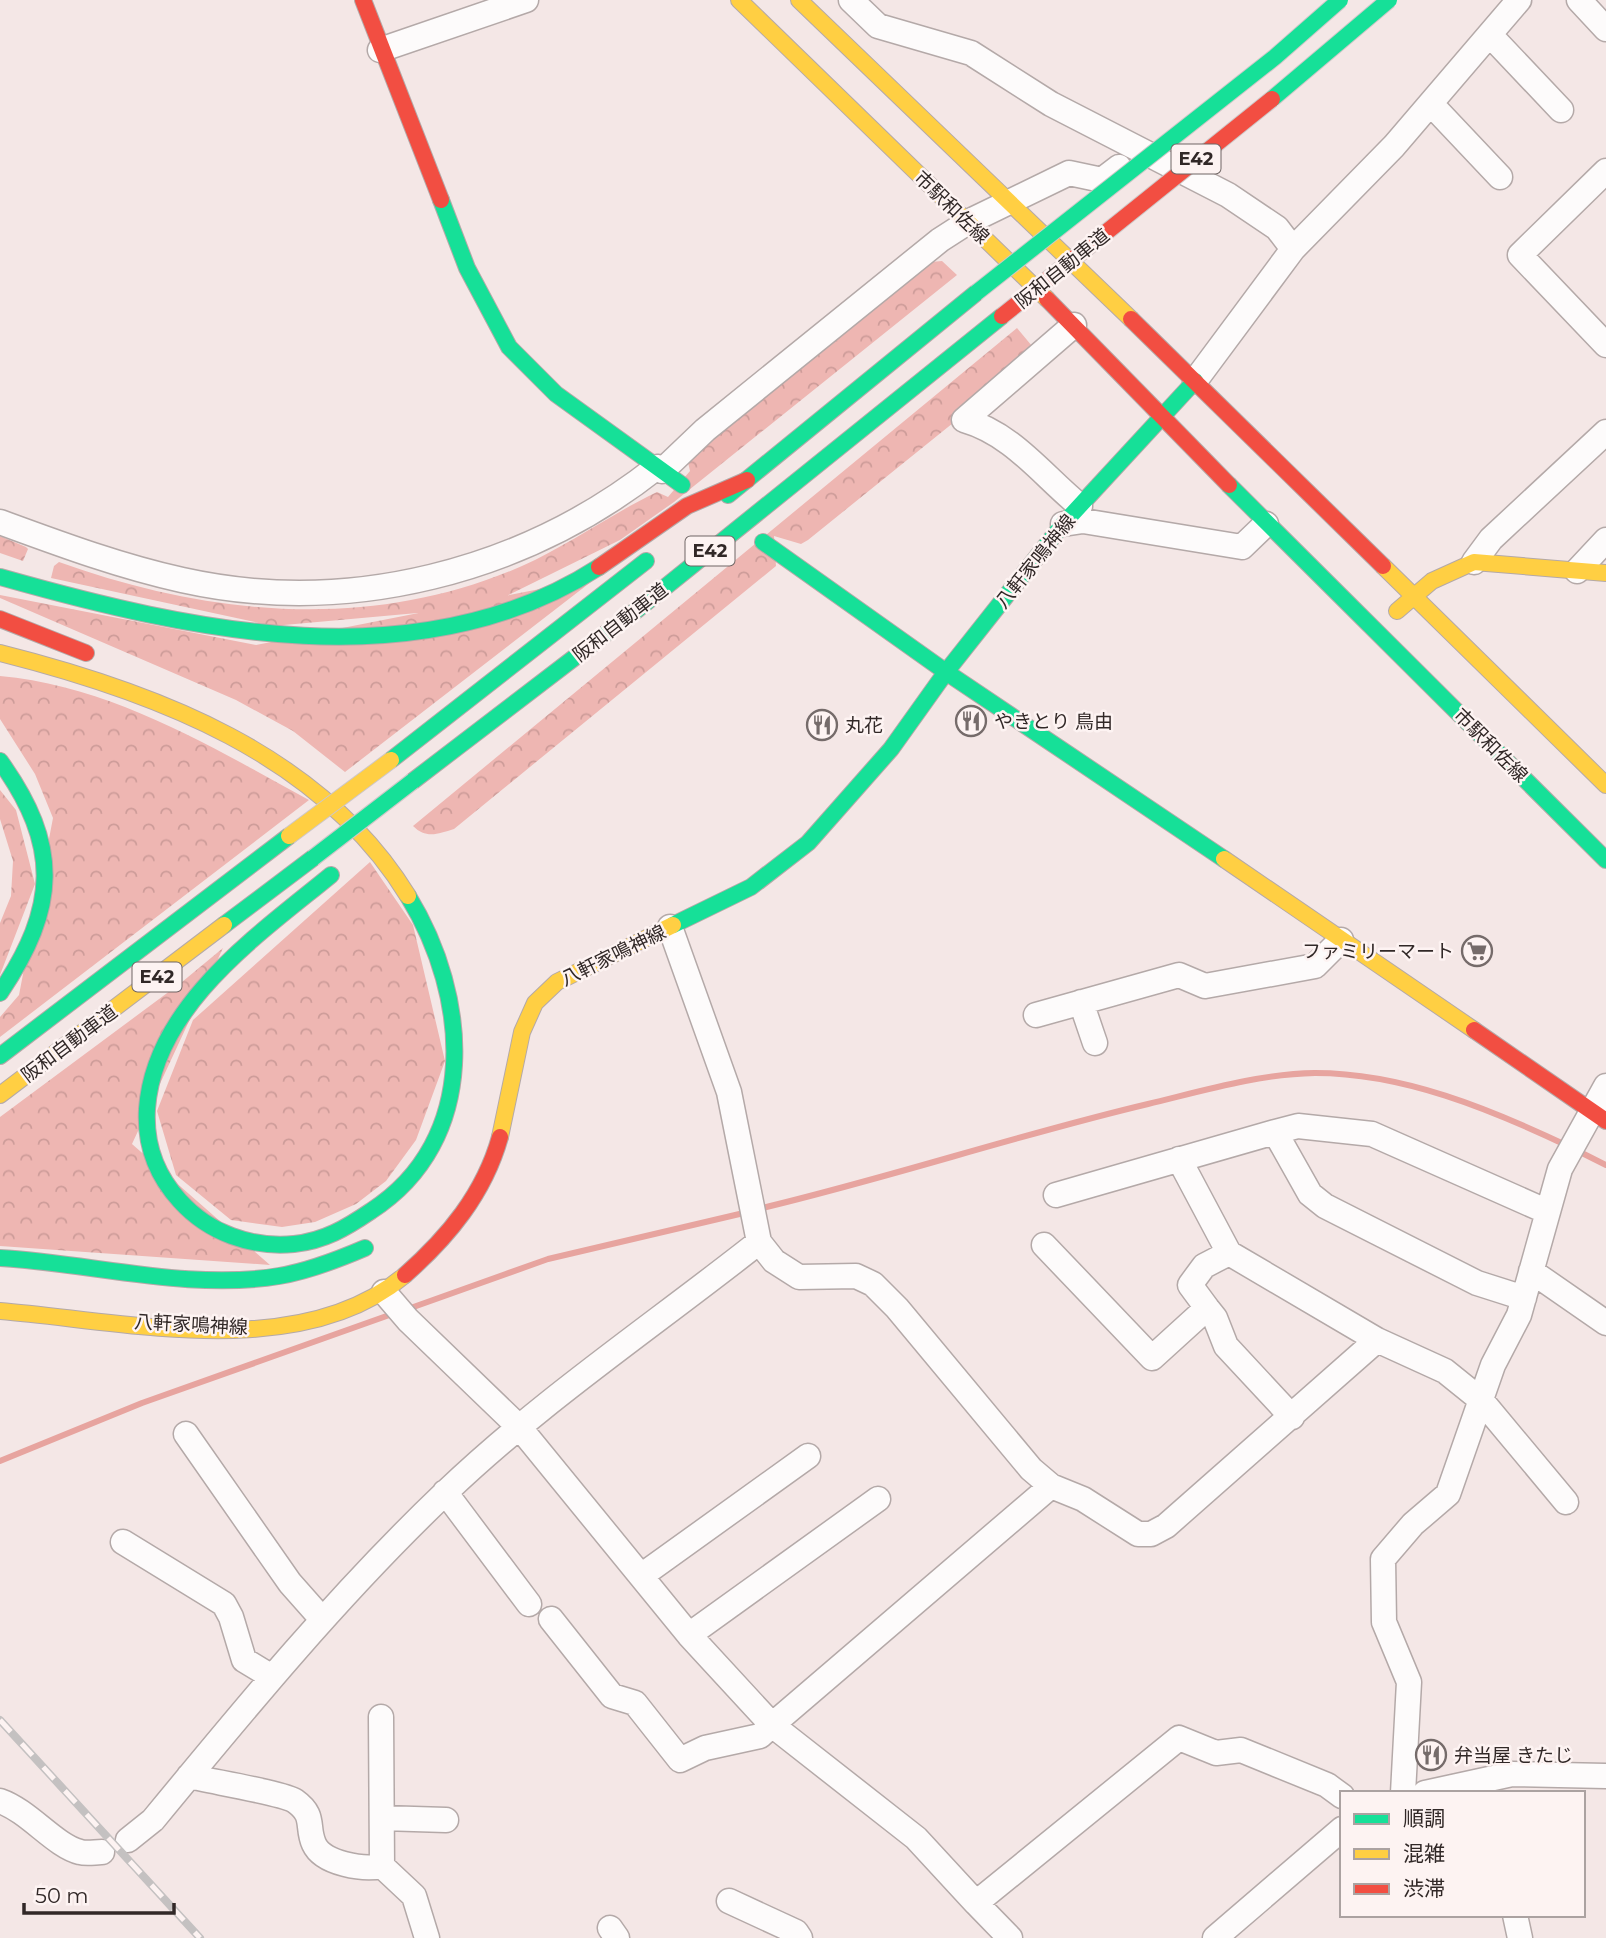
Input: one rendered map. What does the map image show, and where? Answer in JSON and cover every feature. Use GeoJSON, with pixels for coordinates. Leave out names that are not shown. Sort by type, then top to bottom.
{"type":"FeatureCollection","features":[{"type":"Feature","properties":{"kind":"main road"},"geometry":{"type":"LineString","coordinates":[[363,0],[380,50],[467,268],[509,347],[556,394],[682,485]]}},
{"type":"Feature","properties":{"kind":"main road","name":"市駅和佐線"},"geometry":{"type":"LineString","coordinates":[[739,0],[1074,325],[1161,417]]}},
{"type":"Feature","properties":{"kind":"main road"},"geometry":{"type":"LineString","coordinates":[[799,0],[1195,381],[1606,785]]}},
{"type":"Feature","properties":{"kind":"main road","name":"阪和自動車道"},"geometry":{"type":"LineString","coordinates":[[694,523],[976,293],[1275,57],[1340,0]]}},
{"type":"Feature","properties":{"kind":"main road","name":"阪和自動車道"},"geometry":{"type":"LineString","coordinates":[[0,1095],[638,609],[1301,75],[1389,0]]}},
{"type":"Feature","properties":{"kind":"main road","name":"八軒家鳴神線"},"geometry":{"type":"LineString","coordinates":[[0,1311],[202,1328],[267,1327],[395,1305],[483,1185],[499,1146],[518,1051],[538,997],[550,986],[751,887],[808,843],[891,749],[946,672],[1071,515],[1195,381]]}},
{"type":"Feature","properties":{"kind":"main road"},"geometry":{"type":"LineString","coordinates":[[1161,417],[1266,524],[1376,629],[1432,581],[1474,562],[1606,573]]}},
{"type":"Feature","properties":{"kind":"main road"},"geometry":{"type":"LineString","coordinates":[[0,574],[66,596],[163,621],[251,633],[356,636],[439,628],[505,610],[559,589],[632,546],[681,509],[747,480]]}},
{"type":"Feature","properties":{"kind":"main road"},"geometry":{"type":"LineString","coordinates":[[763,542],[946,672],[1598,1117]]}},
{"type":"Feature","properties":{"kind":"main road","name":"阪和自動車道"},"geometry":{"type":"LineString","coordinates":[[0,1056],[391,760],[662,549]]}},
{"type":"Feature","properties":{"kind":"main road"},"geometry":{"type":"LineString","coordinates":[[456,769],[638,609]]}},
{"type":"Feature","properties":{"kind":"main road"},"geometry":{"type":"LineString","coordinates":[[2,620],[97,657]]}},
{"type":"Feature","properties":{"kind":"main road","name":"市駅和佐線"},"geometry":{"type":"LineString","coordinates":[[1376,629],[1606,860]]}},
{"type":"Feature","properties":{"kind":"main road"},"geometry":{"type":"LineString","coordinates":[[0,653],[64,669],[160,704],[211,726],[285,769],[330,804],[369,841],[397,878],[426,929],[452,1002],[457,1051],[450,1109],[435,1144],[405,1186],[365,1220],[330,1237],[313,1241],[292,1244],[257,1243],[226,1234],[198,1218],[163,1179],[155,1165],[146,1127],[148,1091],[152,1073],[169,1035],[202,992],[341,866],[385,828],[332,777]]}},
{"type":"Feature","properties":{"kind":"main road"},"geometry":{"type":"LineString","coordinates":[[0,761],[26,796],[36,818],[46,868],[43,906],[29,948],[0,993]]}},
{"type":"Feature","properties":{"kind":"main road"},"geometry":{"type":"LineString","coordinates":[[0,771],[36,818]]}},
{"type":"Feature","properties":{"kind":"main road"},"geometry":{"type":"LineString","coordinates":[[0,1258],[183,1278],[251,1278],[309,1270],[349,1257],[379,1240]]}},
{"type":"Feature","properties":{"kind":"street"},"geometry":{"type":"LineString","coordinates":[[380,50],[526,0]]}},
{"type":"Feature","properties":{"kind":"street"},"geometry":{"type":"LineString","coordinates":[[851,0],[878,26],[971,53],[1051,104],[1247,207],[1278,228],[1293,249]]}},
{"type":"Feature","properties":{"kind":"street"},"geometry":{"type":"LineString","coordinates":[[1195,381],[1293,249],[1431,104],[1518,0]]}},
{"type":"Feature","properties":{"kind":"street"},"geometry":{"type":"LineString","coordinates":[[1579,0],[1606,29]]}},
{"type":"Feature","properties":{"kind":"street"},"geometry":{"type":"LineString","coordinates":[[1490,35],[1561,110]]}},
{"type":"Feature","properties":{"kind":"street"},"geometry":{"type":"LineString","coordinates":[[1431,104],[1500,177]]}},
{"type":"Feature","properties":{"kind":"street"},"geometry":{"type":"LineString","coordinates":[[0,522],[106,561],[183,581],[272,590],[369,591],[446,575],[533,542],[597,509],[659,469],[940,240],[968,222],[1012,203],[1069,173],[1102,180],[1138,151]]}},
{"type":"Feature","properties":{"kind":"street"},"geometry":{"type":"LineString","coordinates":[[1602,182],[1520,256],[1606,345]]}},
{"type":"Feature","properties":{"kind":"street"},"geometry":{"type":"LineString","coordinates":[[1074,325],[964,420],[979,424],[1012,444],[1071,515],[1083,521],[1242,547],[1266,524]]}},
{"type":"Feature","properties":{"kind":"street"},"geometry":{"type":"LineString","coordinates":[[1474,562],[1491,538],[1606,432]]}},
{"type":"Feature","properties":{"kind":"street"},"geometry":{"type":"LineString","coordinates":[[1577,571],[1606,540]]}},
{"type":"Feature","properties":{"kind":"street"},"geometry":{"type":"LineString","coordinates":[[670,927],[729,1092],[759,1242],[774,1261],[799,1277],[856,1276],[873,1284],[897,1308],[1031,1469],[1051,1486],[1083,1499],[1138,1534],[1151,1534],[1166,1526],[1377,1340]]}},
{"type":"Feature","properties":{"kind":"street"},"geometry":{"type":"LineString","coordinates":[[1035,1015],[1179,975],[1205,986],[1315,966],[1341,940]]}},
{"type":"Feature","properties":{"kind":"street"},"geometry":{"type":"LineString","coordinates":[[1081,1002],[1095,1043]]}},
{"type":"Feature","properties":{"kind":"street"},"geometry":{"type":"LineString","coordinates":[[1403,1791],[1409,1682],[1384,1622],[1383,1559],[1413,1524],[1448,1494],[1493,1365],[1519,1315],[1560,1169],[1598,1117],[1606,1086]]}},
{"type":"Feature","properties":{"kind":"street"},"geometry":{"type":"LineString","coordinates":[[1056,1195],[1298,1126],[1372,1135],[1548,1212]]}},
{"type":"Feature","properties":{"kind":"street"},"geometry":{"type":"LineString","coordinates":[[1275,1132],[1310,1194],[1325,1206],[1477,1283],[1524,1298]]}},
{"type":"Feature","properties":{"kind":"street"},"geometry":{"type":"LineString","coordinates":[[1179,1159],[1230,1253],[1377,1340],[1445,1371],[1481,1400],[1566,1502]]}},
{"type":"Feature","properties":{"kind":"street"},"geometry":{"type":"LineString","coordinates":[[128,1840],[153,1820],[321,1618],[445,1492],[520,1428],[759,1242]]}},
{"type":"Feature","properties":{"kind":"street"},"geometry":{"type":"LineString","coordinates":[[1044,1245],[1152,1358],[1207,1308]]}},
{"type":"Feature","properties":{"kind":"street"},"geometry":{"type":"LineString","coordinates":[[1230,1253],[1204,1266],[1190,1284],[1215,1318],[1226,1346],[1292,1417]]}},
{"type":"Feature","properties":{"kind":"street"},"geometry":{"type":"LineString","coordinates":[[1531,1271],[1606,1323]]}},
{"type":"Feature","properties":{"kind":"street"},"geometry":{"type":"LineString","coordinates":[[395,1305],[520,1428],[689,1635],[772,1725],[916,1838],[1010,1938]]}},
{"type":"Feature","properties":{"kind":"street"},"geometry":{"type":"LineString","coordinates":[[186,1434],[290,1583],[321,1618]]}},
{"type":"Feature","properties":{"kind":"street"},"geometry":{"type":"LineString","coordinates":[[641,1576],[808,1456]]}},
{"type":"Feature","properties":{"kind":"street"},"geometry":{"type":"LineString","coordinates":[[551,1619],[612,1696],[635,1703],[680,1760],[705,1748],[760,1736],[1051,1486]]}},
{"type":"Feature","properties":{"kind":"street"},"geometry":{"type":"LineString","coordinates":[[445,1492],[528,1604]]}},
{"type":"Feature","properties":{"kind":"street"},"geometry":{"type":"LineString","coordinates":[[689,1635],[878,1499]]}},
{"type":"Feature","properties":{"kind":"street"},"geometry":{"type":"LineString","coordinates":[[123,1542],[223,1604],[231,1617],[244,1660],[272,1677]]}},
{"type":"Feature","properties":{"kind":"street"},"geometry":{"type":"LineString","coordinates":[[381,1717],[382,1866],[414,1896],[427,1938]]}},
{"type":"Feature","properties":{"kind":"street"},"geometry":{"type":"LineString","coordinates":[[976,1903],[1179,1738],[1216,1753],[1241,1750],[1327,1785],[1340,1795]]}},
{"type":"Feature","properties":{"kind":"street"},"geometry":{"type":"LineString","coordinates":[[1435,1791],[1512,1774],[1606,1776]]}},
{"type":"Feature","properties":{"kind":"street"},"geometry":{"type":"LineString","coordinates":[[189,1776],[294,1800],[311,1818],[313,1843],[323,1856],[368,1869],[382,1866]]}},
{"type":"Feature","properties":{"kind":"street"},"geometry":{"type":"LineString","coordinates":[[0,1801],[18,1807],[70,1848],[81,1852],[103,1852]]}},
{"type":"Feature","properties":{"kind":"street"},"geometry":{"type":"LineString","coordinates":[[382,1818],[446,1820]]}},
{"type":"Feature","properties":{"kind":"street"},"geometry":{"type":"LineString","coordinates":[[1215,1938],[1340,1831]]}},
{"type":"Feature","properties":{"kind":"street"},"geometry":{"type":"LineString","coordinates":[[729,1901],[796,1932],[800,1938]]}},
{"type":"Feature","properties":{"kind":"street"},"geometry":{"type":"LineString","coordinates":[[1515,1917],[1520,1938]]}},
{"type":"Feature","properties":{"kind":"green space"},"geometry":{"type":"Polygon","coordinates":[[[942,261],[957,275],[674,502],[620,540],[484,607],[273,626],[51,578],[54,566],[59,562],[174,595],[290,609],[349,608],[407,601],[465,587],[539,558],[657,492],[668,497],[690,471],[687,458],[931,262],[942,261]]]}},
{"type":"Feature","properties":{"kind":"green space"},"geometry":{"type":"Polygon","coordinates":[[[1017,328],[1032,346],[953,423],[808,540],[801,544],[774,536],[776,566],[454,829],[427,834],[413,826],[1017,328]]]}},
{"type":"Feature","properties":{"kind":"green space"},"geometry":{"type":"Polygon","coordinates":[[[0,536],[28,549],[23,561],[0,553],[0,536]]]}},
{"type":"Feature","properties":{"kind":"green space"},"geometry":{"type":"Polygon","coordinates":[[[596,578],[345,772],[293,731],[236,700],[0,598],[0,595],[256,645],[596,578]]]}},
{"type":"Feature","properties":{"kind":"green space"},"geometry":{"type":"Polygon","coordinates":[[[0,676],[82,692],[121,706],[198,740],[309,800],[0,1037],[0,1017],[19,995],[53,818],[35,774],[0,719],[0,676]]]}},
{"type":"Feature","properties":{"kind":"green space"},"geometry":{"type":"Polygon","coordinates":[[[0,790],[16,810],[35,884],[0,975],[0,923],[11,896],[13,861],[0,819],[0,790]]]}},
{"type":"Feature","properties":{"kind":"green space"},"geometry":{"type":"Polygon","coordinates":[[[370,862],[413,925],[445,1061],[416,1140],[386,1181],[356,1204],[315,1222],[282,1227],[231,1220],[176,1175],[157,1111],[193,1020],[370,862]]]}},
{"type":"Feature","properties":{"kind":"green space"},"geometry":{"type":"Polygon","coordinates":[[[223,948],[132,1144],[270,1265],[0,1246],[0,1117],[182,982],[223,948]]]}},
{"type":"Feature","properties":{"kind":"waterway"},"geometry":{"type":"LineString","coordinates":[[758,1209],[1099,1116],[1230,1084],[1294,1074],[1348,1075],[1413,1086],[1477,1107],[1568,1146]]}},
{"type":"Feature","properties":{"kind":"waterway"},"geometry":{"type":"LineString","coordinates":[[1578,1151],[1606,1165]]}},
{"type":"Feature","properties":{"kind":"waterway"},"geometry":{"type":"LineString","coordinates":[[405,1310],[548,1259],[748,1212]]}},
{"type":"Feature","properties":{"kind":"waterway"},"geometry":{"type":"LineString","coordinates":[[0,1461],[142,1403],[395,1313]]}},
{"type":"Feature","properties":{"kind":"railway"},"geometry":{"type":"LineString","coordinates":[[0,1720],[200,1938]]}},
{"type":"Feature","properties":{"kind":"traffic: fast"},"geometry":{"type":"LineString","coordinates":[[976,293],[1275,57],[1340,0]]}},
{"type":"Feature","properties":{"kind":"traffic: fast"},"geometry":{"type":"LineString","coordinates":[[1272,99],[1389,0]]}},
{"type":"Feature","properties":{"kind":"traffic: fast"},"geometry":{"type":"LineString","coordinates":[[441,200],[467,268],[509,347],[556,394],[682,485]]}},
{"type":"Feature","properties":{"kind":"traffic: fast"},"geometry":{"type":"LineString","coordinates":[[728,495],[976,293]]}},
{"type":"Feature","properties":{"kind":"traffic: fast"},"geometry":{"type":"LineString","coordinates":[[413,781],[638,609],[1002,316]]}},
{"type":"Feature","properties":{"kind":"traffic: fast"},"geometry":{"type":"LineString","coordinates":[[673,925],[751,887],[808,843],[891,749],[946,672],[1063,524],[1195,381]]}},
{"type":"Feature","properties":{"kind":"traffic: fast"},"geometry":{"type":"LineString","coordinates":[[1229,485],[1606,860]]}},
{"type":"Feature","properties":{"kind":"traffic: fast"},"geometry":{"type":"LineString","coordinates":[[763,542],[946,672],[1224,859]]}},
{"type":"Feature","properties":{"kind":"traffic: fast"},"geometry":{"type":"LineString","coordinates":[[391,760],[646,561]]}},
{"type":"Feature","properties":{"kind":"traffic: fast"},"geometry":{"type":"LineString","coordinates":[[0,577],[149,615],[226,628],[304,636],[381,635],[456,625],[529,603],[599,567]]}},
{"type":"Feature","properties":{"kind":"traffic: fast"},"geometry":{"type":"LineString","coordinates":[[0,761],[20,792],[34,821],[42,849],[45,877],[42,904],[33,932],[0,993]]}},
{"type":"Feature","properties":{"kind":"traffic: fast"},"geometry":{"type":"LineString","coordinates":[[313,858],[413,781]]}},
{"type":"Feature","properties":{"kind":"traffic: fast"},"geometry":{"type":"LineString","coordinates":[[0,1056],[289,836]]}},
{"type":"Feature","properties":{"kind":"traffic: fast"},"geometry":{"type":"LineString","coordinates":[[224,925],[313,858]]}},
{"type":"Feature","properties":{"kind":"traffic: fast"},"geometry":{"type":"LineString","coordinates":[[331,875],[272,922],[214,976],[168,1037],[154,1072],[147,1109],[148,1134],[154,1158],[164,1180],[180,1201],[204,1222],[247,1241],[294,1244],[325,1237],[344,1228],[371,1211],[407,1181],[432,1146],[447,1107],[454,1065],[453,1021],[444,978],[429,936],[408,896]]}},
{"type":"Feature","properties":{"kind":"traffic: fast"},"geometry":{"type":"LineString","coordinates":[[0,1258],[175,1278],[245,1280],[301,1271],[365,1248]]}},
{"type":"Feature","properties":{"kind":"traffic: slow"},"geometry":{"type":"LineString","coordinates":[[739,0],[1047,299]]}},
{"type":"Feature","properties":{"kind":"traffic: slow"},"geometry":{"type":"LineString","coordinates":[[799,0],[1131,319]]}},
{"type":"Feature","properties":{"kind":"traffic: slow"},"geometry":{"type":"LineString","coordinates":[[1397,611],[1432,581],[1474,562],[1606,573]]}},
{"type":"Feature","properties":{"kind":"traffic: slow"},"geometry":{"type":"LineString","coordinates":[[1383,566],[1606,785]]}},
{"type":"Feature","properties":{"kind":"traffic: slow"},"geometry":{"type":"LineString","coordinates":[[0,653],[117,687],[230,736],[282,767],[329,804],[372,846],[408,896]]}},
{"type":"Feature","properties":{"kind":"traffic: slow"},"geometry":{"type":"LineString","coordinates":[[289,836],[391,760]]}},
{"type":"Feature","properties":{"kind":"traffic: slow"},"geometry":{"type":"LineString","coordinates":[[1224,859],[1474,1030]]}},
{"type":"Feature","properties":{"kind":"traffic: slow"},"geometry":{"type":"LineString","coordinates":[[0,1095],[224,925]]}},
{"type":"Feature","properties":{"kind":"traffic: slow"},"geometry":{"type":"LineString","coordinates":[[500,1137],[522,1032],[535,1003],[557,982],[673,925]]}},
{"type":"Feature","properties":{"kind":"traffic: slow"},"geometry":{"type":"LineString","coordinates":[[0,1311],[155,1327],[210,1330],[264,1328],[315,1320],[363,1303],[405,1275]]}},
{"type":"Feature","properties":{"kind":"traffic: jam"},"geometry":{"type":"LineString","coordinates":[[363,0],[441,200]]}},
{"type":"Feature","properties":{"kind":"traffic: jam"},"geometry":{"type":"LineString","coordinates":[[1002,316],[1272,99]]}},
{"type":"Feature","properties":{"kind":"traffic: jam"},"geometry":{"type":"LineString","coordinates":[[1047,299],[1229,485]]}},
{"type":"Feature","properties":{"kind":"traffic: jam"},"geometry":{"type":"LineString","coordinates":[[1131,319],[1383,566]]}},
{"type":"Feature","properties":{"kind":"traffic: jam"},"geometry":{"type":"LineString","coordinates":[[599,567],[687,506],[747,480]]}},
{"type":"Feature","properties":{"kind":"traffic: jam"},"geometry":{"type":"LineString","coordinates":[[0,619],[86,653]]}},
{"type":"Feature","properties":{"kind":"traffic: jam"},"geometry":{"type":"LineString","coordinates":[[1474,1030],[1606,1121]]}},
{"type":"Feature","properties":{"kind":"traffic: jam"},"geometry":{"type":"LineString","coordinates":[[405,1275],[436,1245],[463,1213],[484,1177],[500,1137]]}},
{"type":"Feature","properties":{"kind":"place","name":"やきとり 鳥由"},"geometry":{"type":"Point","coordinates":[971,721]}},
{"type":"Feature","properties":{"kind":"place","name":"丸花"},"geometry":{"type":"Point","coordinates":[822,725]}},
{"type":"Feature","properties":{"kind":"place","name":"ファミリーマート"},"geometry":{"type":"Point","coordinates":[1477,951]}},
{"type":"Feature","properties":{"kind":"place","name":"弁当屋 きたじ"},"geometry":{"type":"Point","coordinates":[1431,1755]}}]}
